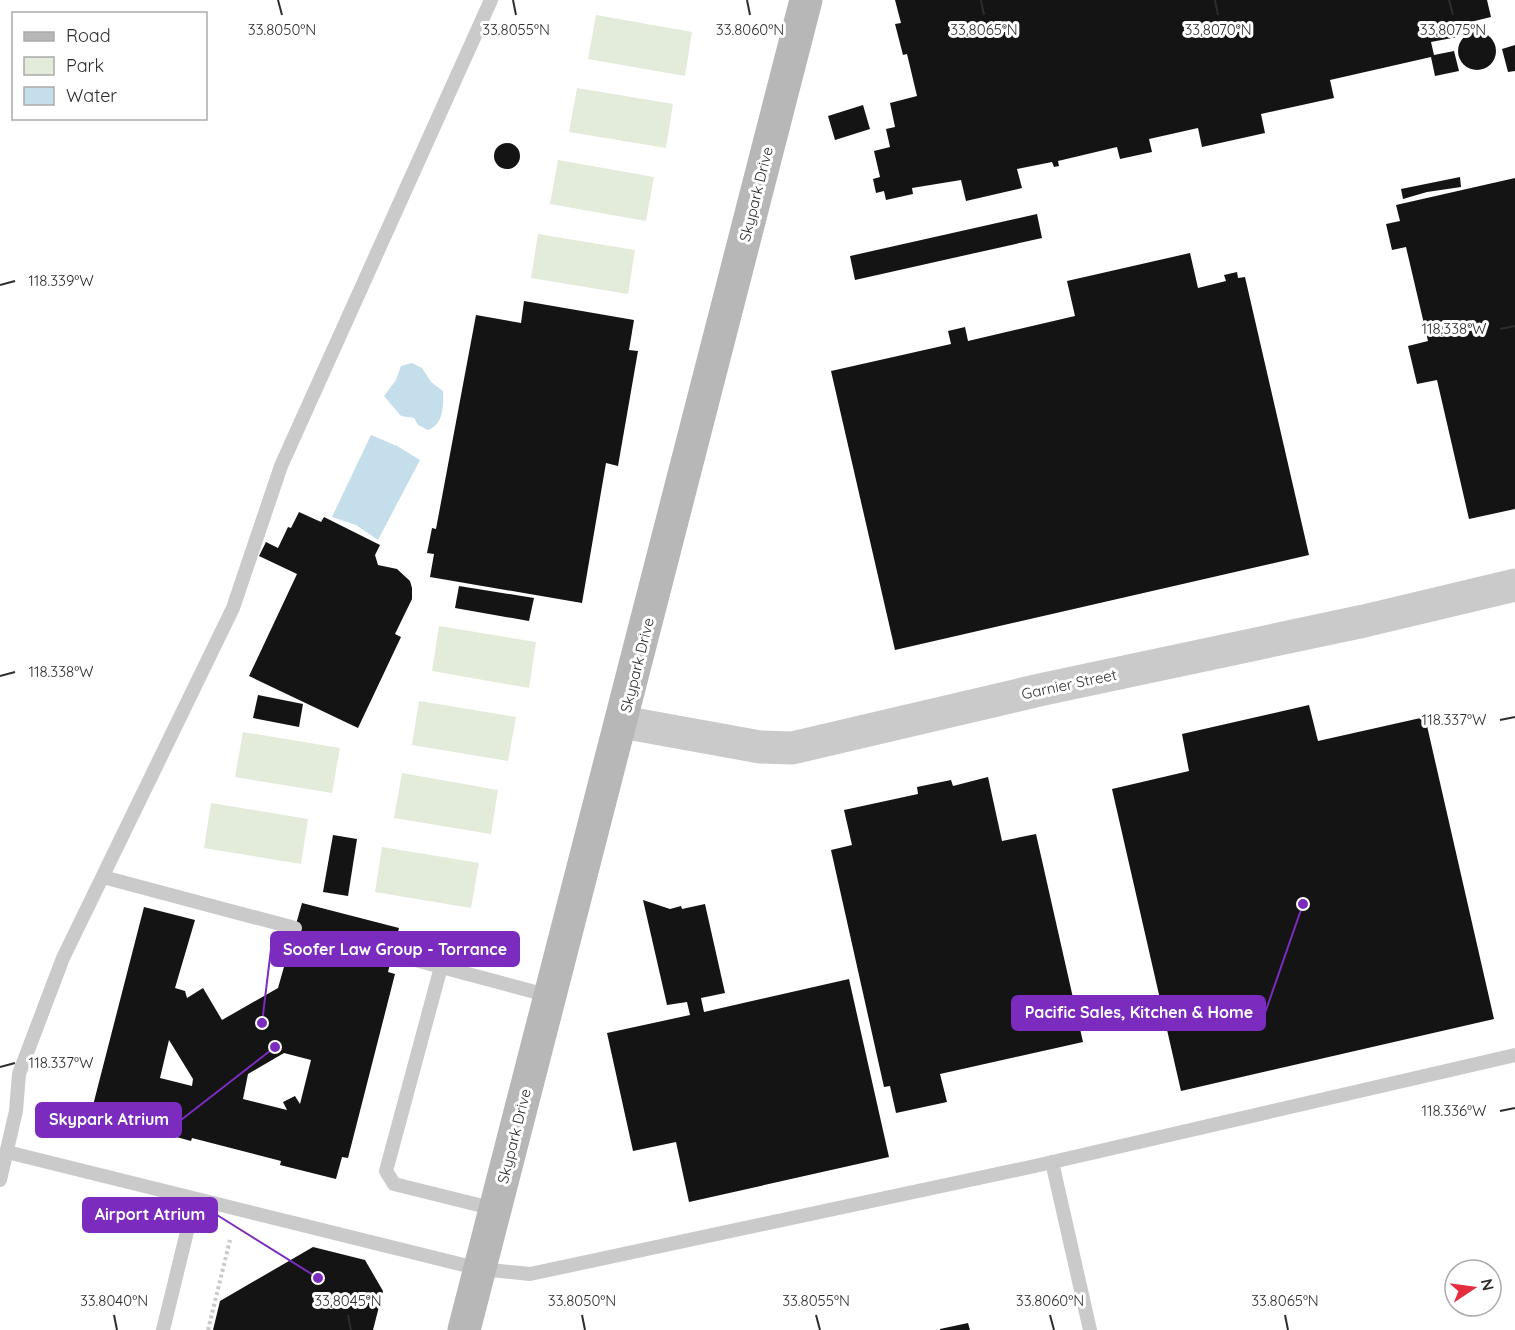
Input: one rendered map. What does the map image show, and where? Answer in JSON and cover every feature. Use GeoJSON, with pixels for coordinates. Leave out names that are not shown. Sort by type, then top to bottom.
{"type":"FeatureCollection","features":[{"type":"Feature","properties":{"kind":"main road","name":"Skypark Drive"},"geometry":{"type":"LineString","coordinates":[[464,1330],[806,0]]}},
{"type":"Feature","properties":{"kind":"street","name":"Garnier Street"},"geometry":{"type":"LineString","coordinates":[[622,722],[760,747],[792,748],[1044,689],[1364,621],[1515,585]]}},
{"type":"Feature","properties":{"kind":"lane"},"geometry":{"type":"LineString","coordinates":[[0,1180],[16,1111],[19,1074],[63,958],[233,608],[281,466],[491,0]]}},
{"type":"Feature","properties":{"kind":"lane"},"geometry":{"type":"LineString","coordinates":[[103,877],[296,928]]}},
{"type":"Feature","properties":{"kind":"lane"},"geometry":{"type":"LineString","coordinates":[[393,954],[550,996]]}},
{"type":"Feature","properties":{"kind":"lane"},"geometry":{"type":"LineString","coordinates":[[441,967],[386,1171],[394,1184],[496,1209]]}},
{"type":"Feature","properties":{"kind":"lane"},"geometry":{"type":"LineString","coordinates":[[7,1152],[480,1269],[530,1274],[1052,1162],[1515,1055]]}},
{"type":"Feature","properties":{"kind":"lane"},"geometry":{"type":"LineString","coordinates":[[1052,1162],[1090,1330]]}},
{"type":"Feature","properties":{"kind":"lane"},"geometry":{"type":"LineString","coordinates":[[163,1330],[195,1199]]}},
{"type":"Feature","properties":{"kind":"path"},"geometry":{"type":"LineString","coordinates":[[208,1330],[230,1240]]}},
{"type":"Feature","properties":{"kind":"green space"},"geometry":{"type":"Polygon","coordinates":[[[596,15],[692,32],[685,76],[588,59],[596,15]]]}},
{"type":"Feature","properties":{"kind":"green space"},"geometry":{"type":"Polygon","coordinates":[[[577,88],[673,104],[666,148],[569,132],[577,88]]]}},
{"type":"Feature","properties":{"kind":"green space"},"geometry":{"type":"Polygon","coordinates":[[[558,160],[654,177],[646,221],[550,204],[558,160]]]}},
{"type":"Feature","properties":{"kind":"green space"},"geometry":{"type":"Polygon","coordinates":[[[538,234],[635,250],[628,294],[531,278],[538,234]]]}},
{"type":"Feature","properties":{"kind":"green space"},"geometry":{"type":"Polygon","coordinates":[[[439,626],[536,642],[529,688],[432,671],[439,626]]]}},
{"type":"Feature","properties":{"kind":"green space"},"geometry":{"type":"Polygon","coordinates":[[[419,701],[516,717],[508,761],[412,745],[419,701]]]}},
{"type":"Feature","properties":{"kind":"green space"},"geometry":{"type":"Polygon","coordinates":[[[243,732],[340,748],[332,793],[235,777],[243,732]]]}},
{"type":"Feature","properties":{"kind":"green space"},"geometry":{"type":"Polygon","coordinates":[[[402,773],[498,790],[491,834],[394,818],[402,773]]]}},
{"type":"Feature","properties":{"kind":"green space"},"geometry":{"type":"Polygon","coordinates":[[[211,803],[308,819],[301,864],[204,848],[211,803]]]}},
{"type":"Feature","properties":{"kind":"green space"},"geometry":{"type":"Polygon","coordinates":[[[382,847],[479,863],[471,908],[375,892],[382,847]]]}},
{"type":"Feature","properties":{"kind":"water"},"geometry":{"type":"Polygon","coordinates":[[[412,363],[422,368],[431,382],[443,391],[443,409],[440,419],[433,428],[428,430],[418,425],[414,418],[401,416],[384,396],[396,380],[401,366],[412,363]]]}},
{"type":"Feature","properties":{"kind":"water"},"geometry":{"type":"Polygon","coordinates":[[[371,435],[397,446],[420,460],[378,540],[356,525],[332,517],[371,435]]]}},
{"type":"Feature","properties":{"kind":"building"},"geometry":{"type":"Polygon","coordinates":[[[895,0],[1487,0],[1491,17],[1454,26],[1457,37],[1431,42],[1434,55],[1454,51],[1459,71],[1435,76],[1431,57],[1330,80],[1334,98],[1261,114],[1265,133],[1202,147],[1198,128],[1149,139],[1152,152],[1120,159],[1117,147],[1058,161],[1059,166],[1054,167],[1052,162],[1017,169],[1022,188],[966,201],[961,180],[912,188],[913,194],[886,200],[884,191],[876,193],[873,179],[880,177],[874,151],[890,147],[886,129],[895,127],[890,103],[917,96],[907,54],[903,55],[895,24],[901,23],[895,0]]]}},
{"type":"Feature","properties":{"kind":"building"},"geometry":{"type":"Polygon","coordinates":[[[1477,32],[1491,37],[1496,51],[1491,65],[1477,70],[1463,65],[1458,51],[1463,37],[1477,32]]]}},
{"type":"Feature","properties":{"kind":"building"},"geometry":{"type":"Polygon","coordinates":[[[1515,45],[1515,71],[1508,72],[1502,49],[1515,45]]]}},
{"type":"Feature","properties":{"kind":"building"},"geometry":{"type":"Polygon","coordinates":[[[863,105],[870,129],[835,140],[828,116],[863,105]]]}},
{"type":"Feature","properties":{"kind":"building"},"geometry":{"type":"Polygon","coordinates":[[[507,143],[516,147],[520,156],[516,165],[507,169],[498,165],[494,156],[498,147],[507,143]]]}},
{"type":"Feature","properties":{"kind":"building"},"geometry":{"type":"Polygon","coordinates":[[[1460,177],[1461,187],[1427,192],[1403,199],[1401,189],[1460,177]]]}},
{"type":"Feature","properties":{"kind":"building"},"geometry":{"type":"Polygon","coordinates":[[[1515,178],[1515,509],[1469,519],[1437,380],[1417,384],[1408,346],[1428,341],[1406,247],[1392,250],[1386,224],[1400,221],[1396,205],[1515,178]]]}},
{"type":"Feature","properties":{"kind":"building"},"geometry":{"type":"Polygon","coordinates":[[[1037,214],[1042,238],[855,280],[850,256],[1037,214]]]}},
{"type":"Feature","properties":{"kind":"building"},"geometry":{"type":"Polygon","coordinates":[[[1190,253],[1198,288],[1226,281],[1224,275],[1237,272],[1238,278],[1245,277],[1309,555],[895,650],[831,371],[951,344],[948,331],[965,327],[968,341],[1075,316],[1067,281],[1190,253]]]}},
{"type":"Feature","properties":{"kind":"building"},"geometry":{"type":"Polygon","coordinates":[[[524,301],[634,320],[629,350],[638,351],[618,466],[606,463],[582,603],[430,577],[434,554],[427,553],[432,528],[436,529],[476,315],[521,323],[524,301]]]}},
{"type":"Feature","properties":{"kind":"building"},"geometry":{"type":"Polygon","coordinates":[[[299,512],[321,522],[324,517],[380,545],[375,555],[378,565],[397,569],[410,581],[412,588],[412,599],[395,634],[401,637],[358,728],[249,676],[297,574],[259,556],[266,542],[278,548],[288,527],[291,528],[299,512]]]}},
{"type":"Feature","properties":{"kind":"building"},"geometry":{"type":"Polygon","coordinates":[[[459,586],[534,598],[529,621],[455,608],[459,586]]]}},
{"type":"Feature","properties":{"kind":"building"},"geometry":{"type":"Polygon","coordinates":[[[258,695],[303,704],[299,727],[253,718],[258,695]]]}},
{"type":"Feature","properties":{"kind":"building"},"geometry":{"type":"Polygon","coordinates":[[[1309,705],[1318,741],[1425,717],[1494,1019],[1181,1091],[1112,789],[1189,771],[1182,734],[1309,705]]]}},
{"type":"Feature","properties":{"kind":"building"},"geometry":{"type":"Polygon","coordinates":[[[988,777],[1002,841],[1036,834],[1083,1042],[940,1074],[947,1102],[896,1113],[890,1086],[884,1087],[831,850],[852,845],[844,810],[918,794],[917,787],[951,780],[953,786],[988,777]]]}},
{"type":"Feature","properties":{"kind":"building"},"geometry":{"type":"Polygon","coordinates":[[[333,835],[357,839],[348,896],[323,892],[333,835]]]}},
{"type":"Feature","properties":{"kind":"building"},"geometry":{"type":"Polygon","coordinates":[[[643,900],[670,909],[705,904],[725,993],[701,998],[704,1012],[849,979],[889,1157],[689,1202],[676,1142],[633,1151],[607,1033],[690,1015],[687,1002],[667,1005],[643,900]]]}},
{"type":"Feature","properties":{"kind":"building"},"geometry":{"type":"Polygon","coordinates":[[[302,903],[399,928],[388,972],[395,974],[348,1158],[342,1157],[336,1179],[280,1165],[281,1161],[192,1138],[191,1141],[169,1135],[170,1132],[111,1117],[110,1122],[90,1117],[144,907],[195,920],[175,988],[185,991],[187,998],[203,988],[222,1020],[278,988],[302,903]],[[169,1040],[160,1078],[192,1086],[193,1079],[169,1040]],[[284,1053],[248,1074],[243,1099],[287,1110],[283,1102],[295,1096],[300,1104],[311,1060],[284,1053]]]}},
{"type":"Feature","properties":{"kind":"building"},"geometry":{"type":"Polygon","coordinates":[[[313,1247],[365,1260],[383,1291],[373,1330],[213,1330],[220,1301],[313,1247]]]}},
{"type":"Feature","properties":{"kind":"building"},"geometry":{"type":"Polygon","coordinates":[[[968,1323],[970,1330],[940,1330],[940,1329],[968,1323]]]}},
{"type":"Feature","properties":{"kind":"place","name":"Pacific Sales, Kitchen & Home"},"geometry":{"type":"Point","coordinates":[1303,904]}},
{"type":"Feature","properties":{"kind":"place","name":"Soofer Law Group - Torrance"},"geometry":{"type":"Point","coordinates":[262,1023]}},
{"type":"Feature","properties":{"kind":"place","name":"Skypark Atrium"},"geometry":{"type":"Point","coordinates":[275,1047]}},
{"type":"Feature","properties":{"kind":"place","name":"Airport Atrium"},"geometry":{"type":"Point","coordinates":[318,1278]}}]}
